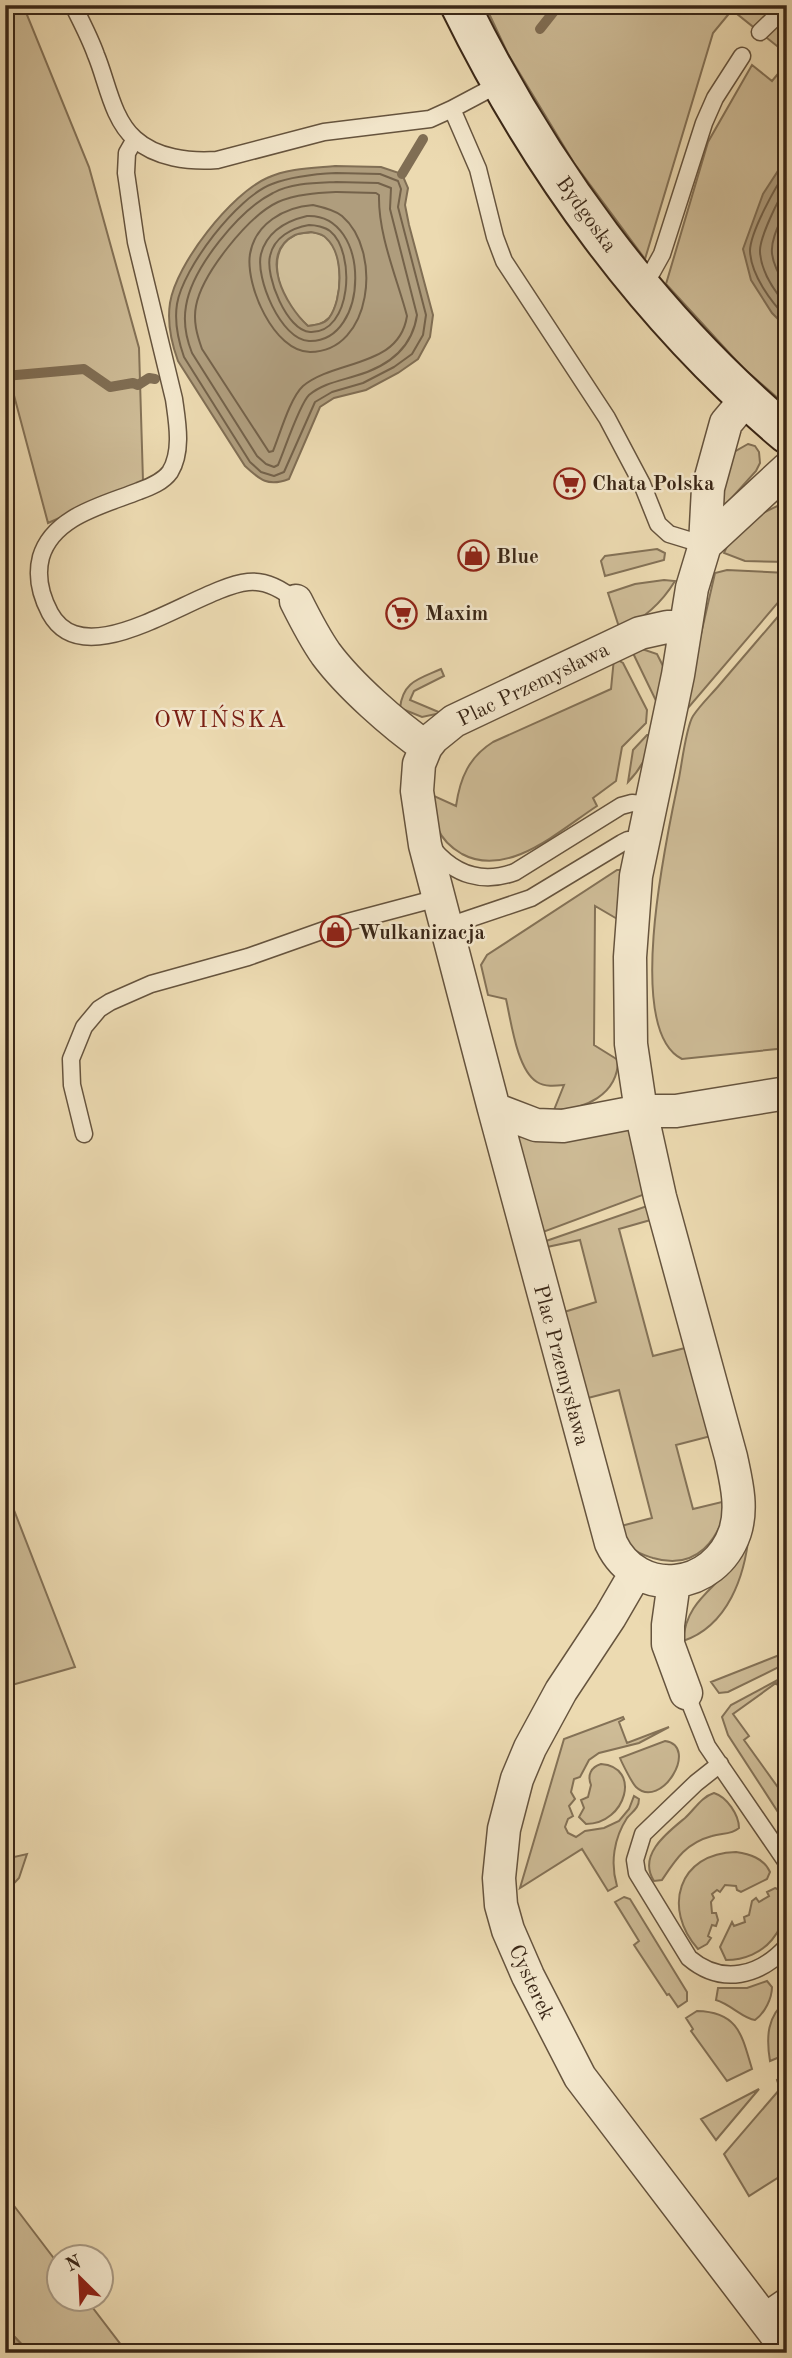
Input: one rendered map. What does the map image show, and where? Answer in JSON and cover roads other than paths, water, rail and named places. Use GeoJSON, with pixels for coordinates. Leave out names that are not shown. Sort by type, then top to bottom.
{"type":"FeatureCollection","features":[{"type":"Feature","properties":{"kind":"main road","name":"Bydgoska"},"geometry":{"type":"LineString","coordinates":[[460,5],[501,83],[568,189],[640,285],[708,359],[787,434]]}},
{"type":"Feature","properties":{"kind":"street"},"geometry":{"type":"LineString","coordinates":[[635,1574],[647,1579],[674,1582],[701,1573],[726,1550],[738,1518],[738,1492],[731,1457],[660,1197],[641,1111],[632,1061],[629,990],[632,915],[643,840],[678,675],[692,588],[705,545],[708,488],[726,423],[747,398]]}},
{"type":"Feature","properties":{"kind":"street"},"geometry":{"type":"LineString","coordinates":[[705,545],[787,468]]}},
{"type":"Feature","properties":{"kind":"street"},"geometry":{"type":"LineString","coordinates":[[296,601],[318,643],[336,667],[426,747]]}},
{"type":"Feature","properties":{"kind":"street","name":"Plac Przemysława"},"geometry":{"type":"LineString","coordinates":[[635,1574],[616,1554],[606,1528],[442,913],[424,835],[417,776],[426,747],[442,729],[480,707],[640,633],[667,627],[684,627]]}},
{"type":"Feature","properties":{"kind":"street"},"geometry":{"type":"LineString","coordinates":[[494,1109],[521,1121],[563,1126],[641,1111],[676,1111],[787,1093]]}},
{"type":"Feature","properties":{"kind":"street","name":"Cysterek"},"geometry":{"type":"LineString","coordinates":[[635,1574],[561,1691],[520,1772],[511,1795],[504,1829],[499,1878],[501,1905],[523,1966],[580,2077],[787,2349]]}},
{"type":"Feature","properties":{"kind":"street"},"geometry":{"type":"LineString","coordinates":[[674,1582],[668,1644],[686,1693]]}},
{"type":"Feature","properties":{"kind":"lane"},"geometry":{"type":"LineString","coordinates":[[73,5],[96,54],[121,119],[135,139],[169,156],[202,161],[217,160],[324,132],[430,119],[501,83]]}},
{"type":"Feature","properties":{"kind":"lane"},"geometry":{"type":"LineString","coordinates":[[760,32],[787,6]]}},
{"type":"Feature","properties":{"kind":"lane"},"geometry":{"type":"LineString","coordinates":[[640,285],[652,272],[662,254],[704,122],[715,98],[742,56]]}},
{"type":"Feature","properties":{"kind":"lane"},"geometry":{"type":"LineString","coordinates":[[452,109],[478,169],[495,237],[509,271],[607,418],[642,484],[659,524],[669,534],[705,545]]}},
{"type":"Feature","properties":{"kind":"lane"},"geometry":{"type":"LineString","coordinates":[[135,139],[127,153],[126,173],[136,242],[174,399],[177,453],[170,471],[153,485],[83,513],[58,529],[45,547],[39,566],[42,594],[58,624],[76,636],[88,638],[131,628],[218,591],[249,582],[262,582],[276,587],[296,601]]}},
{"type":"Feature","properties":{"kind":"lane"},"geometry":{"type":"LineString","coordinates":[[424,835],[440,858],[457,870],[478,878],[501,877],[522,868],[621,806],[632,803],[651,805]]}},
{"type":"Feature","properties":{"kind":"lane"},"geometry":{"type":"LineString","coordinates":[[84,1134],[72,1085],[71,1059],[84,1027],[99,1009],[110,1002],[151,984],[247,957],[344,923],[442,913],[531,898],[622,843],[643,840]]}},
{"type":"Feature","properties":{"kind":"lane"},"geometry":{"type":"LineString","coordinates":[[686,1693],[699,1729],[787,1863]]}},
{"type":"Feature","properties":{"kind":"lane"},"geometry":{"type":"LineString","coordinates":[[720,1764],[695,1783],[643,1835],[635,1860],[637,1873],[689,1958],[701,1968],[734,1975],[755,1970],[774,1960],[787,1946]]}},
{"type":"Feature","properties":{"kind":"lane"},"geometry":{"type":"LineString","coordinates":[[761,2313],[787,2295]]}},
{"type":"Feature","properties":{"kind":"water"},"geometry":{"type":"Polygon","coordinates":[[[787,157],[787,328],[772,313],[751,280],[743,249],[763,194],[787,157]]]}},
{"type":"Feature","properties":{"kind":"water"},"geometry":{"type":"Polygon","coordinates":[[[335,166],[381,167],[402,174],[408,188],[405,205],[409,225],[433,315],[430,337],[418,359],[398,373],[366,390],[334,398],[320,407],[289,479],[265,481],[245,466],[178,361],[170,332],[170,303],[183,269],[207,232],[222,214],[253,186],[292,170],[335,166]],[[311,232],[297,234],[284,244],[278,254],[277,267],[284,293],[308,326],[322,323],[329,318],[337,300],[340,277],[332,245],[323,236],[311,232]]]}},
{"type":"Feature","properties":{"kind":"water"},"geometry":{"type":"Polygon","coordinates":[[[5,2327],[30,2353],[5,2353],[5,2327]]]}},
{"type":"Feature","properties":{"kind":"waterway"},"geometry":{"type":"LineString","coordinates":[[540,29],[559,5]]}},
{"type":"Feature","properties":{"kind":"waterway"},"geometry":{"type":"LineString","coordinates":[[402,174],[423,139]]}},
{"type":"Feature","properties":{"kind":"waterway"},"geometry":{"type":"LineString","coordinates":[[5,376],[84,369],[110,387],[133,383],[138,385],[149,378],[155,379]]}},
{"type":"Feature","properties":{"kind":"place","name":"Chata Polska"},"geometry":{"type":"Point","coordinates":[569,483]}},
{"type":"Feature","properties":{"kind":"place","name":"Blue"},"geometry":{"type":"Point","coordinates":[473,556]}},
{"type":"Feature","properties":{"kind":"place","name":"Maxim"},"geometry":{"type":"Point","coordinates":[402,613]}},
{"type":"Feature","properties":{"kind":"place","name":"Wulkanizacja"},"geometry":{"type":"Point","coordinates":[335,932]}},
{"type":"Feature","properties":{"kind":"district","name":"OWIŃSKA"},"geometry":{"type":"Point","coordinates":[221,719]}}]}
